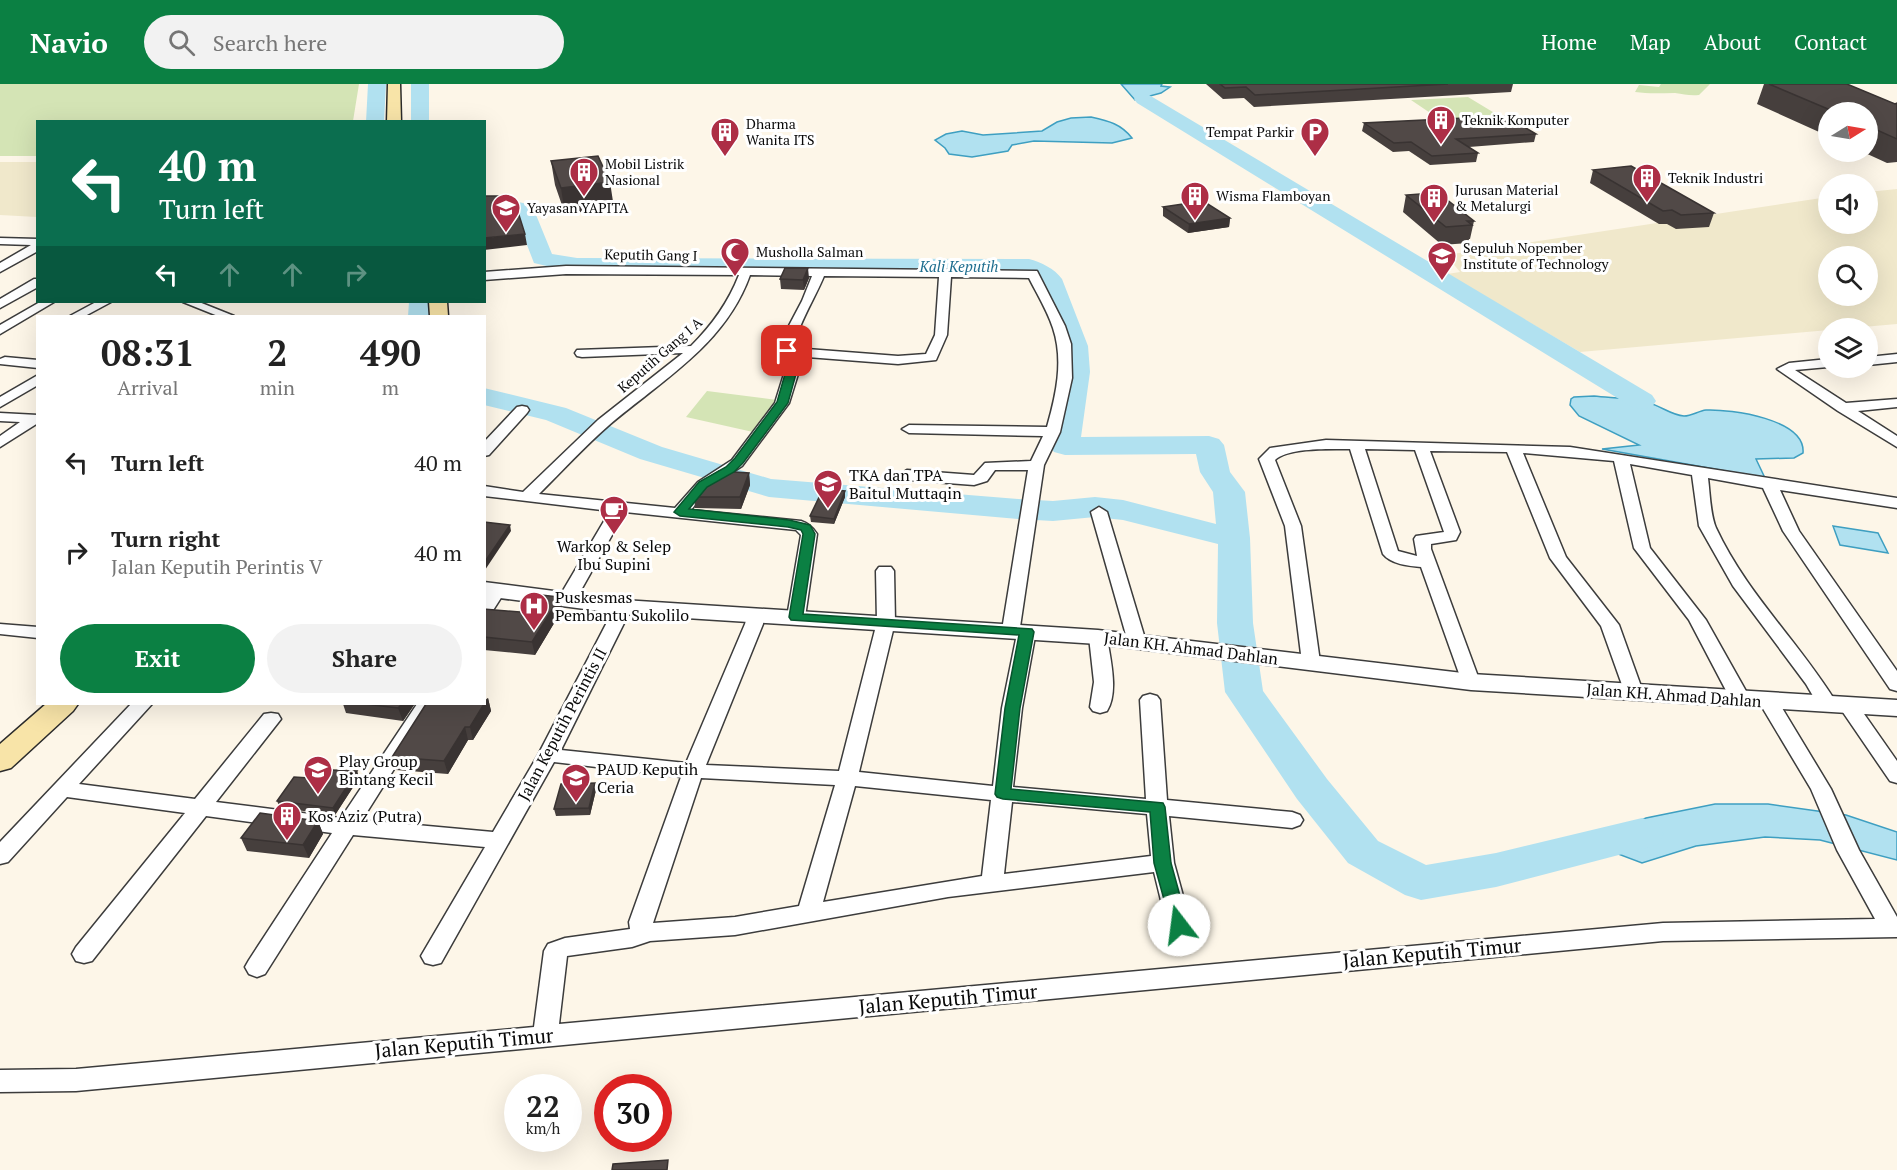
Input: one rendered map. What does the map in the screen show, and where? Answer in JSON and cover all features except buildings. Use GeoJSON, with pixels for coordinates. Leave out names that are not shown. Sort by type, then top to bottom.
{"type":"FeatureCollection","features":[{"type":"Feature","properties":{"kind":"main road"},"geometry":{"type":"LineString","coordinates":[[394,84],[394,120]]}},
{"type":"Feature","properties":{"kind":"main road"},"geometry":{"type":"LineString","coordinates":[[1,759],[62,705]]}},
{"type":"Feature","properties":{"kind":"street"},"geometry":{"type":"LineString","coordinates":[[0,241],[36,244]]}},
{"type":"Feature","properties":{"kind":"street"},"geometry":{"type":"LineString","coordinates":[[0,268],[36,245]]}},
{"type":"Feature","properties":{"kind":"street","name":"Keputih Gang I"},"geometry":{"type":"LineString","coordinates":[[486,276],[566,270],[1033,274],[1054,315],[1064,344],[1063,396],[1053,432]]}},
{"type":"Feature","properties":{"kind":"street","name":"Keputih Gang I A"},"geometry":{"type":"LineString","coordinates":[[528,498],[597,428],[693,350],[729,308],[746,271]]}},
{"type":"Feature","properties":{"kind":"street"},"geometry":{"type":"LineString","coordinates":[[680,512],[708,481],[730,469],[739,460],[782,403],[791,374],[787,351],[789,337],[808,301],[819,272]]}},
{"type":"Feature","properties":{"kind":"street"},"geometry":{"type":"LineString","coordinates":[[787,351],[920,360],[933,355],[941,335],[945,273]]}},
{"type":"Feature","properties":{"kind":"street"},"geometry":{"type":"LineString","coordinates":[[0,304],[36,283]]}},
{"type":"Feature","properties":{"kind":"street"},"geometry":{"type":"LineString","coordinates":[[0,330],[46,303]]}},
{"type":"Feature","properties":{"kind":"street"},"geometry":{"type":"LineString","coordinates":[[78,315],[103,303]]}},
{"type":"Feature","properties":{"kind":"street"},"geometry":{"type":"LineString","coordinates":[[192,303],[225,315]]}},
{"type":"Feature","properties":{"kind":"street"},"geometry":{"type":"LineString","coordinates":[[582,353],[662,348],[693,350]]}},
{"type":"Feature","properties":{"kind":"street"},"geometry":{"type":"LineString","coordinates":[[1878,360],[1897,358]]}},
{"type":"Feature","properties":{"kind":"street"},"geometry":{"type":"LineString","coordinates":[[5,362],[36,364]]}},
{"type":"Feature","properties":{"kind":"street"},"geometry":{"type":"LineString","coordinates":[[1818,364],[1784,369],[1897,443]]}},
{"type":"Feature","properties":{"kind":"street"},"geometry":{"type":"LineString","coordinates":[[0,403],[36,380]]}},
{"type":"Feature","properties":{"kind":"street"},"geometry":{"type":"LineString","coordinates":[[1843,408],[1897,403]]}},
{"type":"Feature","properties":{"kind":"street"},"geometry":{"type":"LineString","coordinates":[[486,450],[522,410]]}},
{"type":"Feature","properties":{"kind":"street"},"geometry":{"type":"LineString","coordinates":[[0,417],[36,419]]}},
{"type":"Feature","properties":{"kind":"street"},"geometry":{"type":"LineString","coordinates":[[0,443],[36,419]]}},
{"type":"Feature","properties":{"kind":"street"},"geometry":{"type":"LineString","coordinates":[[909,429],[1053,432],[1036,465],[992,885]]}},
{"type":"Feature","properties":{"kind":"street"},"geometry":{"type":"LineString","coordinates":[[1311,662],[1293,526],[1267,459],[1283,449],[1326,444],[1356,444],[1570,451],[1897,503]]}},
{"type":"Feature","properties":{"kind":"street"},"geometry":{"type":"LineString","coordinates":[[1356,444],[1391,554],[1408,561],[1425,556]]}},
{"type":"Feature","properties":{"kind":"street"},"geometry":{"type":"LineString","coordinates":[[1421,446],[1452,532],[1447,538],[1422,539],[1425,556],[1471,682]]}},
{"type":"Feature","properties":{"kind":"street"},"geometry":{"type":"LineString","coordinates":[[1513,448],[1558,558],[1610,626],[1632,692]]}},
{"type":"Feature","properties":{"kind":"street"},"geometry":{"type":"LineString","coordinates":[[1621,458],[1642,548],[1648,559],[1680,594],[1741,700]]}},
{"type":"Feature","properties":{"kind":"street"},"geometry":{"type":"LineString","coordinates":[[907,475],[974,480],[982,478],[990,466],[1036,465]]}},
{"type":"Feature","properties":{"kind":"street"},"geometry":{"type":"LineString","coordinates":[[1699,471],[1707,526],[1743,586],[1814,682],[1838,704],[1897,777]]}},
{"type":"Feature","properties":{"kind":"street"},"geometry":{"type":"LineString","coordinates":[[1769,484],[1791,531],[1897,686]]}},
{"type":"Feature","properties":{"kind":"street"},"geometry":{"type":"LineString","coordinates":[[486,491],[528,498],[789,523],[805,528],[809,534],[796,617]]}},
{"type":"Feature","properties":{"kind":"street"},"geometry":{"type":"LineString","coordinates":[[567,600],[620,507]]}},
{"type":"Feature","properties":{"kind":"street"},"geometry":{"type":"LineString","coordinates":[[1099,512],[1137,642]]}},
{"type":"Feature","properties":{"kind":"street"},"geometry":{"type":"LineString","coordinates":[[808,914],[847,778],[886,622],[885,572]]}},
{"type":"Feature","properties":{"kind":"street"},"geometry":{"type":"LineString","coordinates":[[486,605],[491,590]]}},
{"type":"Feature","properties":{"kind":"street","name":"Jalan KH. Ahmad Dahlan"},"geometry":{"type":"LineString","coordinates":[[491,590],[623,607],[1098,637],[1471,682],[1769,702],[1897,708]]}},
{"type":"Feature","properties":{"kind":"street","name":"Jalan Keputih Perintis II"},"geometry":{"type":"LineString","coordinates":[[433,956],[548,755],[623,607]]}},
{"type":"Feature","properties":{"kind":"street"},"geometry":{"type":"LineString","coordinates":[[644,927],[694,771],[754,624],[755,614]]}},
{"type":"Feature","properties":{"kind":"street"},"geometry":{"type":"LineString","coordinates":[[0,629],[36,633]]}},
{"type":"Feature","properties":{"kind":"street"},"geometry":{"type":"LineString","coordinates":[[1098,637],[1102,682],[1100,707]]}},
{"type":"Feature","properties":{"kind":"street"},"geometry":{"type":"LineString","coordinates":[[1150,700],[1163,863],[1179,925]]}},
{"type":"Feature","properties":{"kind":"street"},"geometry":{"type":"LineString","coordinates":[[1769,702],[1821,789],[1848,850],[1894,929]]}},
{"type":"Feature","properties":{"kind":"street"},"geometry":{"type":"LineString","coordinates":[[0,856],[141,705]]}},
{"type":"Feature","properties":{"kind":"street"},"geometry":{"type":"LineString","coordinates":[[257,967],[425,705]]}},
{"type":"Feature","properties":{"kind":"street"},"geometry":{"type":"LineString","coordinates":[[84,954],[271,719]]}},
{"type":"Feature","properties":{"kind":"street"},"geometry":{"type":"LineString","coordinates":[[548,755],[694,771],[847,778],[1292,820]]}},
{"type":"Feature","properties":{"kind":"street"},"geometry":{"type":"LineString","coordinates":[[62,789],[348,827],[500,840]]}},
{"type":"Feature","properties":{"kind":"street"},"geometry":{"type":"LineString","coordinates":[[545,1036],[556,951],[565,947],[623,939],[644,927],[735,926],[923,892],[1163,863]]}},
{"type":"Feature","properties":{"kind":"street","name":"Jalan Keputih Timur"},"geometry":{"type":"LineString","coordinates":[[0,1081],[76,1080],[1663,932],[1894,929]]}},
{"type":"Feature","properties":{"kind":"shaded area"},"geometry":{"type":"Polygon","coordinates":[[[0,162],[36,162],[36,217],[0,215],[0,162]]]}},
{"type":"Feature","properties":{"kind":"shaded area"},"geometry":{"type":"Polygon","coordinates":[[[1897,189],[1897,324],[1878,326],[1878,318],[1818,318],[1818,331],[1580,352],[1447,274],[1460,272],[1446,255],[1818,199],[1818,234],[1878,234],[1878,191],[1897,189]]]}},
{"type":"Feature","properties":{"kind":"green space"},"geometry":{"type":"Polygon","coordinates":[[[0,84],[359,84],[353,120],[36,120],[36,156],[0,156],[0,84]]]}},
{"type":"Feature","properties":{"kind":"green space"},"geometry":{"type":"Polygon","coordinates":[[[1661,84],[1710,84],[1699,95],[1635,92],[1639,85],[1659,87],[1661,84]]]}},
{"type":"Feature","properties":{"kind":"green space"},"geometry":{"type":"Polygon","coordinates":[[[1468,97],[1511,123],[1451,127],[1411,100],[1468,97]]]}},
{"type":"Feature","properties":{"kind":"green space"},"geometry":{"type":"Polygon","coordinates":[[[707,391],[777,400],[753,432],[686,417],[707,391]]]}},
{"type":"Feature","properties":{"kind":"water"},"geometry":{"type":"Polygon","coordinates":[[[1121,84],[1162,84],[1161,86],[1170,87],[1161,93],[1135,100],[1121,84]]]}},
{"type":"Feature","properties":{"kind":"water"},"geometry":{"type":"Polygon","coordinates":[[[1091,117],[1114,124],[1132,138],[1112,143],[1034,141],[1012,145],[1008,151],[972,157],[949,154],[935,140],[946,134],[962,131],[983,135],[1042,131],[1057,122],[1071,118],[1091,117]]]}},
{"type":"Feature","properties":{"kind":"water"},"geometry":{"type":"Polygon","coordinates":[[[1594,396],[1643,401],[1684,416],[1706,410],[1717,410],[1765,418],[1793,432],[1801,441],[1803,453],[1794,458],[1756,459],[1765,478],[1602,449],[1639,445],[1579,416],[1570,405],[1574,397],[1594,396]]]}},
{"type":"Feature","properties":{"kind":"water"},"geometry":{"type":"Polygon","coordinates":[[[1833,526],[1878,533],[1888,553],[1840,545],[1833,526]]]}},
{"type":"Feature","properties":{"kind":"water"},"geometry":{"type":"Polygon","coordinates":[[[1715,804],[1768,804],[1846,815],[1897,832],[1897,860],[1820,840],[1765,837],[1696,846],[1642,863],[1589,843],[1646,818],[1715,804]]]}},
{"type":"Feature","properties":{"kind":"waterway","name":"Kali Keputih"},"geometry":{"type":"LineString","coordinates":[[375,120],[377,84]]}},
{"type":"Feature","properties":{"kind":"waterway","name":"Kali Keputih"},"geometry":{"type":"LineString","coordinates":[[420,84],[420,120]]}},
{"type":"Feature","properties":{"kind":"waterway"},"geometry":{"type":"LineString","coordinates":[[1143,99],[1642,401]]}},
{"type":"Feature","properties":{"kind":"waterway","name":"Kali Keputih"},"geometry":{"type":"LineString","coordinates":[[486,204],[505,205],[524,210],[542,258],[577,265],[1029,266],[1050,279],[1075,346],[1076,372],[1065,446],[1209,445],[1215,472],[1229,492],[1234,538]]}},
{"type":"Feature","properties":{"kind":"waterway"},"geometry":{"type":"LineString","coordinates":[[420,315],[421,303]]}},
{"type":"Feature","properties":{"kind":"waterway"},"geometry":{"type":"LineString","coordinates":[[486,396],[556,414],[651,453],[769,488],[1018,509],[1053,511],[1095,507],[1123,510],[1234,538]]}},
{"type":"Feature","properties":{"kind":"waterway"},"geometry":{"type":"LineString","coordinates":[[1234,538],[1235,623],[1244,692],[1312,789],[1363,852],[1421,883],[1496,870],[1642,834]]}},
{"type":"Feature","properties":{"kind":"place","name":"Teknik Komputer"},"geometry":{"type":"Point","coordinates":[1441,146]}},
{"type":"Feature","properties":{"kind":"place","name":"Dharma Wanita ITS"},"geometry":{"type":"Point","coordinates":[725,158]}},
{"type":"Feature","properties":{"kind":"place","name":"Tempat Parkir"},"geometry":{"type":"Point","coordinates":[1315,158]}},
{"type":"Feature","properties":{"kind":"place","name":"Mobil Listrik Nasional"},"geometry":{"type":"Point","coordinates":[584,198]}},
{"type":"Feature","properties":{"kind":"place","name":"Teknik Industri"},"geometry":{"type":"Point","coordinates":[1647,204]}},
{"type":"Feature","properties":{"kind":"place","name":"Wisma Flamboyan"},"geometry":{"type":"Point","coordinates":[1195,222]}},
{"type":"Feature","properties":{"kind":"place","name":"Jurusan Material & Metalurgi"},"geometry":{"type":"Point","coordinates":[1434,224]}},
{"type":"Feature","properties":{"kind":"place","name":"Yayasan YAPITA"},"geometry":{"type":"Point","coordinates":[506,234]}},
{"type":"Feature","properties":{"kind":"place","name":"Musholla Salman"},"geometry":{"type":"Point","coordinates":[735,278]}},
{"type":"Feature","properties":{"kind":"place","name":"Sepuluh Nopember Institute of Technology"},"geometry":{"type":"Point","coordinates":[1442,282]}},
{"type":"Feature","properties":{"kind":"place","name":"TKA dan TPA Baitul Muttaqin"},"geometry":{"type":"Point","coordinates":[828,510]}},
{"type":"Feature","properties":{"kind":"place","name":"Warkop & Selep Ibu Supini"},"geometry":{"type":"Point","coordinates":[614,536]}},
{"type":"Feature","properties":{"kind":"place","name":"Puskesmas Pembantu Sukolilo"},"geometry":{"type":"Point","coordinates":[534,632]}},
{"type":"Feature","properties":{"kind":"place","name":"Play Group Bintang Kecil"},"geometry":{"type":"Point","coordinates":[318,796]}},
{"type":"Feature","properties":{"kind":"place","name":"PAUD Keputih Ceria"},"geometry":{"type":"Point","coordinates":[576,804]}},
{"type":"Feature","properties":{"kind":"place","name":"Kos Aziz (Putra)"},"geometry":{"type":"Point","coordinates":[287,842]}},
{"type":"Feature","properties":{"kind":"route"},"geometry":{"type":"LineString","coordinates":[[787,351],[791,374],[782,403],[739,460],[730,469],[703,484],[680,512],[797,524],[805,528],[809,534],[800,604],[796,617],[1027,632],[1012,708],[1003,794],[1157,807],[1163,863],[1179,925]]}}]}
